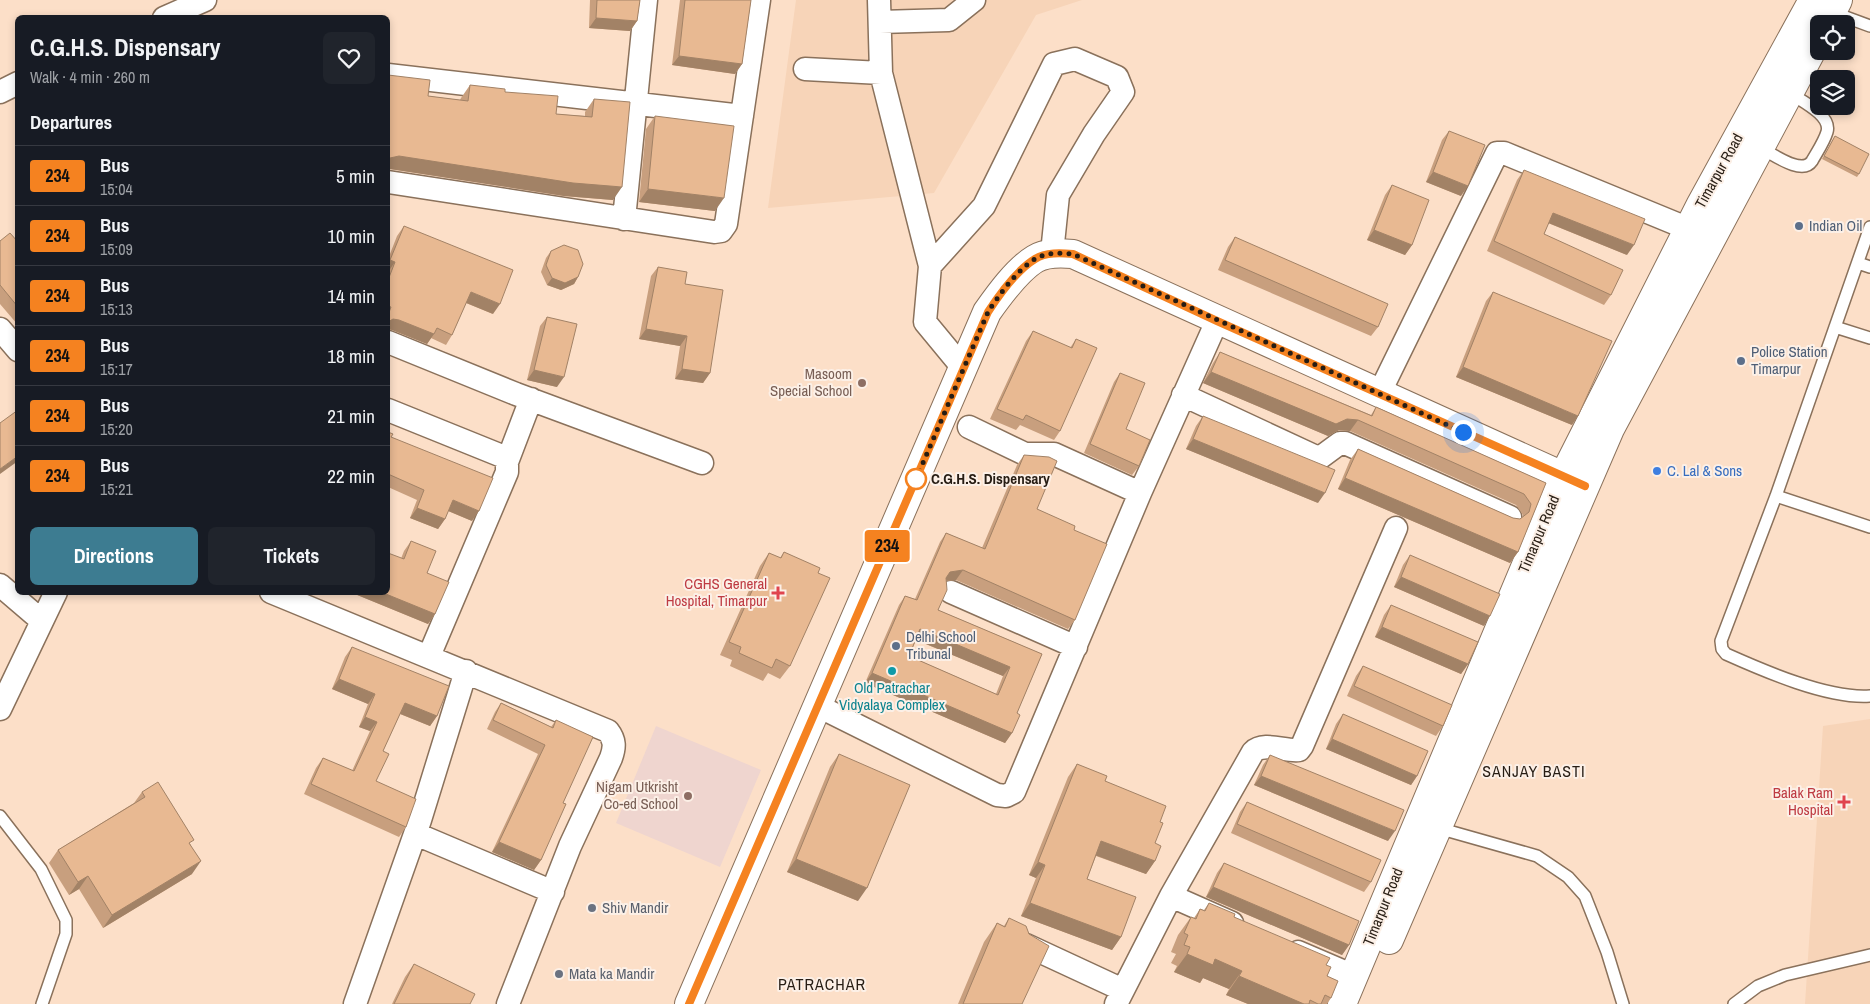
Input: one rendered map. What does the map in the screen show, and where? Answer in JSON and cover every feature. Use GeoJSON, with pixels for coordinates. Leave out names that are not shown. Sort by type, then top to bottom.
{"type":"FeatureCollection","features":[{"type":"Feature","properties":{"kind":"street"},"geometry":{"type":"LineString","coordinates":[[171,15],[205,0]]}},
{"type":"Feature","properties":{"kind":"street"},"geometry":{"type":"LineString","coordinates":[[624,219],[646,0]]}},
{"type":"Feature","properties":{"kind":"street"},"geometry":{"type":"LineString","coordinates":[[390,182],[624,219],[721,231],[726,224],[759,0]]}},
{"type":"Feature","properties":{"kind":"street"},"geometry":{"type":"LineString","coordinates":[[963,368],[925,322],[930,266],[881,73],[879,11],[949,20],[974,0]]}},
{"type":"Feature","properties":{"kind":"street","name":"Timarpur Road"},"geometry":{"type":"LineString","coordinates":[[1342,1004],[1428,823],[1574,481],[1689,229],[1824,8]]}},
{"type":"Feature","properties":{"kind":"street","name":"Timarpur Road"},"geometry":{"type":"LineString","coordinates":[[1574,481],[1620,409],[1810,54]]}},
{"type":"Feature","properties":{"kind":"street"},"geometry":{"type":"LineString","coordinates":[[930,266],[984,206],[1054,64],[1075,59],[1117,77],[1123,92],[1094,134],[1058,195],[1052,253]]}},
{"type":"Feature","properties":{"kind":"street"},"geometry":{"type":"LineString","coordinates":[[805,69],[881,73]]}},
{"type":"Feature","properties":{"kind":"street"},"geometry":{"type":"LineString","coordinates":[[390,75],[742,116]]}},
{"type":"Feature","properties":{"kind":"street"},"geometry":{"type":"LineString","coordinates":[[0,92],[15,84]]}},
{"type":"Feature","properties":{"kind":"street"},"geometry":{"type":"LineString","coordinates":[[1380,394],[1497,152],[1504,152],[1689,229]]}},
{"type":"Feature","properties":{"kind":"street"},"geometry":{"type":"LineString","coordinates":[[689,1004],[988,312],[1001,291],[1035,259],[1052,253],[1073,254],[1217,321],[1574,481]]}},
{"type":"Feature","properties":{"kind":"street"},"geometry":{"type":"LineString","coordinates":[[818,706],[997,795],[1006,796],[1014,792],[1140,494],[1217,321]]}},
{"type":"Feature","properties":{"kind":"street"},"geometry":{"type":"LineString","coordinates":[[0,329],[15,346]]}},
{"type":"Feature","properties":{"kind":"street"},"geometry":{"type":"LineString","coordinates":[[390,343],[531,399],[702,463]]}},
{"type":"Feature","properties":{"kind":"street"},"geometry":{"type":"LineString","coordinates":[[1184,395],[1314,456],[1321,457],[1335,445],[1345,443],[1510,517]]}},
{"type":"Feature","properties":{"kind":"street"},"geometry":{"type":"LineString","coordinates":[[429,656],[508,472],[508,462],[531,399]]}},
{"type":"Feature","properties":{"kind":"street"},"geometry":{"type":"LineString","coordinates":[[390,411],[502,456],[508,462]]}},
{"type":"Feature","properties":{"kind":"street"},"geometry":{"type":"LineString","coordinates":[[969,427],[1025,454],[1054,454],[1140,494]]}},
{"type":"Feature","properties":{"kind":"street"},"geometry":{"type":"LineString","coordinates":[[1026,945],[1119,997],[1171,896],[1253,752],[1262,747],[1293,751],[1299,750],[1302,746],[1396,528]]}},
{"type":"Feature","properties":{"kind":"street"},"geometry":{"type":"LineString","coordinates":[[0,585],[42,622]]}},
{"type":"Feature","properties":{"kind":"street"},"geometry":{"type":"LineString","coordinates":[[951,592],[1076,647]]}},
{"type":"Feature","properties":{"kind":"street"},"geometry":{"type":"LineString","coordinates":[[0,709],[55,595]]}},
{"type":"Feature","properties":{"kind":"street"},"geometry":{"type":"LineString","coordinates":[[278,595],[608,731],[613,738],[614,750],[612,758],[570,846],[508,1004]]}},
{"type":"Feature","properties":{"kind":"street"},"geometry":{"type":"LineString","coordinates":[[355,1004],[416,834],[466,671]]}},
{"type":"Feature","properties":{"kind":"street","name":"Timarpur Road"},"geometry":{"type":"LineString","coordinates":[[1362,1004],[1428,823]]}},
{"type":"Feature","properties":{"kind":"street"},"geometry":{"type":"LineString","coordinates":[[416,834],[553,892]]}},
{"type":"Feature","properties":{"kind":"street"},"geometry":{"type":"LineString","coordinates":[[1171,896],[1254,932]]}},
{"type":"Feature","properties":{"kind":"street"},"geometry":{"type":"LineString","coordinates":[[1281,944],[1354,976]]}},
{"type":"Feature","properties":{"kind":"lane"},"geometry":{"type":"LineString","coordinates":[[1824,8],[1870,26]]}},
{"type":"Feature","properties":{"kind":"lane"},"geometry":{"type":"LineString","coordinates":[[1761,148],[1801,167],[1810,164],[1812,161],[1827,132],[1827,126],[1820,115],[1790,93]]}},
{"type":"Feature","properties":{"kind":"lane"},"geometry":{"type":"LineString","coordinates":[[1870,227],[1776,496],[1721,642],[1722,649],[1726,654],[1762,670],[1833,692],[1870,696]]}},
{"type":"Feature","properties":{"kind":"lane"},"geometry":{"type":"LineString","coordinates":[[1858,263],[1870,267]]}},
{"type":"Feature","properties":{"kind":"lane"},"geometry":{"type":"LineString","coordinates":[[1835,327],[1870,338]]}},
{"type":"Feature","properties":{"kind":"lane"},"geometry":{"type":"LineString","coordinates":[[1776,496],[1870,527]]}},
{"type":"Feature","properties":{"kind":"lane"},"geometry":{"type":"LineString","coordinates":[[0,816],[41,869],[66,920],[66,934],[42,1004]]}},
{"type":"Feature","properties":{"kind":"lane"},"geometry":{"type":"LineString","coordinates":[[1428,823],[1537,856],[1568,877],[1584,896],[1607,952],[1623,1004]]}},
{"type":"Feature","properties":{"kind":"lane"},"geometry":{"type":"LineString","coordinates":[[1734,1004],[1758,986],[1785,975],[1870,955]]}},
{"type":"Feature","properties":{"kind":"shaded area"},"geometry":{"type":"Polygon","coordinates":[[[796,0],[1082,0],[1036,15],[934,193],[768,208],[796,0]]]}},
{"type":"Feature","properties":{"kind":"shaded area","name":"Balak Ram Hospital"},"geometry":{"type":"Polygon","coordinates":[[[1870,719],[1870,1004],[1805,1004],[1823,726],[1870,719]]]}},
{"type":"Feature","properties":{"kind":"shaded area","name":"Nigam Utkrisht Co-ed School"},"geometry":{"type":"Polygon","coordinates":[[[656,726],[761,770],[720,867],[616,823],[656,726]]]}},
{"type":"Feature","properties":{"kind":"building"},"geometry":{"type":"Polygon","coordinates":[[[597,0],[640,0],[637,21],[596,18],[597,0]]]}},
{"type":"Feature","properties":{"kind":"building"},"geometry":{"type":"Polygon","coordinates":[[[685,0],[751,0],[742,64],[679,56],[685,0]]]}},
{"type":"Feature","properties":{"kind":"building"},"geometry":{"type":"Polygon","coordinates":[[[390,75],[430,80],[428,96],[468,101],[470,85],[505,89],[505,92],[558,96],[556,114],[592,117],[594,99],[630,102],[622,187],[573,183],[399,156],[390,158],[390,75]]]}},
{"type":"Feature","properties":{"kind":"building"},"geometry":{"type":"Polygon","coordinates":[[[655,116],[734,126],[724,198],[648,189],[655,116]]]}},
{"type":"Feature","properties":{"kind":"building"},"geometry":{"type":"Polygon","coordinates":[[[1449,131],[1485,145],[1468,186],[1433,172],[1449,131]]]}},
{"type":"Feature","properties":{"kind":"building"},"geometry":{"type":"Polygon","coordinates":[[[1835,136],[1869,154],[1859,174],[1824,156],[1835,136]]]}},
{"type":"Feature","properties":{"kind":"building"},"geometry":{"type":"Polygon","coordinates":[[[1524,170],[1645,219],[1634,245],[1553,213],[1544,234],[1623,270],[1611,295],[1494,241],[1524,170]]]}},
{"type":"Feature","properties":{"kind":"building"},"geometry":{"type":"Polygon","coordinates":[[[1392,185],[1429,200],[1412,245],[1374,230],[1392,185]]]}},
{"type":"Feature","properties":{"kind":"building"},"geometry":{"type":"Polygon","coordinates":[[[404,226],[513,270],[500,304],[471,292],[452,335],[437,328],[434,334],[399,320],[393,319],[390,321],[390,275],[395,262],[390,260],[404,226]]]}},
{"type":"Feature","properties":{"kind":"building"},"geometry":{"type":"Polygon","coordinates":[[[10,233],[15,239],[15,303],[0,285],[0,241],[10,233]]]}},
{"type":"Feature","properties":{"kind":"building"},"geometry":{"type":"Polygon","coordinates":[[[1235,237],[1388,304],[1378,327],[1225,260],[1235,237]]]}},
{"type":"Feature","properties":{"kind":"building"},"geometry":{"type":"Polygon","coordinates":[[[564,245],[578,250],[583,264],[578,277],[565,283],[552,278],[546,265],[551,251],[564,245]]]}},
{"type":"Feature","properties":{"kind":"building"},"geometry":{"type":"Polygon","coordinates":[[[658,267],[687,272],[685,284],[723,290],[710,373],[682,369],[687,336],[646,329],[658,267]]]}},
{"type":"Feature","properties":{"kind":"building"},"geometry":{"type":"Polygon","coordinates":[[[1493,292],[1612,341],[1578,416],[1463,367],[1493,292]]]}},
{"type":"Feature","properties":{"kind":"building"},"geometry":{"type":"Polygon","coordinates":[[[547,317],[577,324],[564,377],[534,370],[547,317]]]}},
{"type":"Feature","properties":{"kind":"building"},"geometry":{"type":"Polygon","coordinates":[[[1033,331],[1072,348],[1076,339],[1097,348],[1060,431],[1026,415],[1023,420],[997,409],[1033,331]]]}},
{"type":"Feature","properties":{"kind":"building"},"geometry":{"type":"Polygon","coordinates":[[[1220,352],[1372,416],[1376,407],[1546,483],[1518,552],[1345,478],[1358,449],[1513,518],[1520,519],[1529,512],[1531,504],[1524,494],[1358,420],[1347,419],[1336,424],[1211,372],[1220,352]]]}},
{"type":"Feature","properties":{"kind":"building"},"geometry":{"type":"Polygon","coordinates":[[[1120,373],[1145,383],[1126,429],[1150,440],[1139,466],[1090,444],[1120,373]]]}},
{"type":"Feature","properties":{"kind":"building"},"geometry":{"type":"Polygon","coordinates":[[[15,412],[15,458],[0,469],[0,423],[15,412]]]}},
{"type":"Feature","properties":{"kind":"building"},"geometry":{"type":"Polygon","coordinates":[[[1203,416],[1335,470],[1325,493],[1193,439],[1203,416]]]}},
{"type":"Feature","properties":{"kind":"building"},"geometry":{"type":"Polygon","coordinates":[[[390,433],[393,434],[391,437],[493,478],[479,511],[453,500],[445,519],[417,508],[424,490],[390,475],[390,433]]]}},
{"type":"Feature","properties":{"kind":"building"},"geometry":{"type":"Polygon","coordinates":[[[1024,455],[1049,457],[1057,461],[1037,509],[1075,526],[1074,530],[1107,544],[1075,620],[963,570],[950,572],[946,578],[947,590],[938,610],[1042,654],[1017,713],[1020,715],[1012,733],[872,673],[905,596],[917,600],[946,533],[985,549],[1024,455]],[[920,629],[909,656],[998,695],[1010,667],[920,629]]]}},
{"type":"Feature","properties":{"kind":"building"},"geometry":{"type":"Polygon","coordinates":[[[411,541],[436,551],[427,573],[449,582],[435,614],[388,595],[390,595],[390,554],[404,559],[411,541]]]}},
{"type":"Feature","properties":{"kind":"building"},"geometry":{"type":"Polygon","coordinates":[[[784,552],[820,568],[818,573],[830,578],[790,666],[776,659],[772,668],[739,653],[741,647],[729,642],[769,553],[781,558],[784,552]]]}},
{"type":"Feature","properties":{"kind":"building"},"geometry":{"type":"Polygon","coordinates":[[[1410,555],[1500,594],[1490,616],[1401,577],[1410,555]]]}},
{"type":"Feature","properties":{"kind":"building"},"geometry":{"type":"Polygon","coordinates":[[[1391,605],[1478,642],[1468,664],[1382,627],[1391,605]]]}},
{"type":"Feature","properties":{"kind":"building"},"geometry":{"type":"Polygon","coordinates":[[[352,647],[449,686],[437,716],[405,703],[383,751],[389,754],[376,781],[416,799],[406,827],[311,784],[323,758],[354,771],[377,722],[365,717],[375,694],[339,679],[352,647]]]}},
{"type":"Feature","properties":{"kind":"building"},"geometry":{"type":"Polygon","coordinates":[[[1363,666],[1452,705],[1443,726],[1354,686],[1363,666]]]}},
{"type":"Feature","properties":{"kind":"building"},"geometry":{"type":"Polygon","coordinates":[[[501,703],[553,728],[556,720],[593,737],[563,803],[566,804],[541,860],[499,842],[545,745],[493,720],[501,703]]]}},
{"type":"Feature","properties":{"kind":"building"},"geometry":{"type":"Polygon","coordinates":[[[1343,714],[1428,751],[1417,776],[1332,739],[1343,714]]]}},
{"type":"Feature","properties":{"kind":"building"},"geometry":{"type":"Polygon","coordinates":[[[839,754],[910,785],[867,888],[796,859],[839,754]]]}},
{"type":"Feature","properties":{"kind":"building"},"geometry":{"type":"Polygon","coordinates":[[[1270,755],[1404,810],[1395,831],[1261,776],[1270,755]]]}},
{"type":"Feature","properties":{"kind":"building"},"geometry":{"type":"Polygon","coordinates":[[[1077,764],[1107,776],[1105,781],[1166,806],[1160,822],[1163,823],[1155,843],[1161,846],[1155,861],[1101,841],[1087,879],[1136,897],[1121,937],[1030,903],[1045,865],[1038,862],[1077,764]]]}},
{"type":"Feature","properties":{"kind":"building"},"geometry":{"type":"Polygon","coordinates":[[[158,782],[194,840],[189,843],[201,861],[112,915],[88,876],[78,882],[58,850],[145,797],[142,792],[158,782]]]}},
{"type":"Feature","properties":{"kind":"building"},"geometry":{"type":"Polygon","coordinates":[[[1247,802],[1381,860],[1371,882],[1237,824],[1247,802]]]}},
{"type":"Feature","properties":{"kind":"building"},"geometry":{"type":"Polygon","coordinates":[[[1224,863],[1359,921],[1349,945],[1213,887],[1224,863]]]}},
{"type":"Feature","properties":{"kind":"building"},"geometry":{"type":"Polygon","coordinates":[[[1209,903],[1235,914],[1234,917],[1330,958],[1326,965],[1331,967],[1327,976],[1338,981],[1331,998],[1325,995],[1321,1004],[1310,1000],[1309,1004],[1304,1004],[1239,976],[1242,971],[1215,959],[1213,965],[1187,954],[1190,947],[1184,945],[1188,935],[1184,933],[1191,917],[1196,919],[1200,909],[1205,911],[1209,903]]]}},
{"type":"Feature","properties":{"kind":"building"},"geometry":{"type":"Polygon","coordinates":[[[1009,918],[1026,926],[1029,934],[1049,946],[1022,1004],[963,1004],[997,923],[1005,927],[1009,918]]]}},
{"type":"Feature","properties":{"kind":"building"},"geometry":{"type":"Polygon","coordinates":[[[414,964],[475,994],[470,1004],[394,1004],[414,964]]]}},
{"type":"Feature","properties":{"kind":"bus line","name":"234"},"geometry":{"type":"LineString","coordinates":[[689,1004],[988,312],[1001,291],[1035,259],[1052,253],[1073,254],[1217,321],[1585,486]]}},
{"type":"Feature","properties":{"kind":"place","name":"Indian Oil"},"geometry":{"type":"Point","coordinates":[1799,226]}},
{"type":"Feature","properties":{"kind":"place","name":"Police Station Timarpur"},"geometry":{"type":"Point","coordinates":[1741,361]}},
{"type":"Feature","properties":{"kind":"place","name":"Masoom Special School"},"geometry":{"type":"Point","coordinates":[862,383]}},
{"type":"Feature","properties":{"kind":"place","name":"C. Lal & Sons"},"geometry":{"type":"Point","coordinates":[1657,471]}},
{"type":"Feature","properties":{"kind":"place","name":"C.G.H.S. Dispensary"},"geometry":{"type":"Point","coordinates":[916,479]}},
{"type":"Feature","properties":{"kind":"place","name":"CGHS General Hospital, Timarpur"},"geometry":{"type":"Point","coordinates":[778,593]}},
{"type":"Feature","properties":{"kind":"place","name":"Delhi School Tribunal"},"geometry":{"type":"Point","coordinates":[896,646]}},
{"type":"Feature","properties":{"kind":"place","name":"Old Patrachar Vidyalaya Complex"},"geometry":{"type":"Point","coordinates":[892,671]}},
{"type":"Feature","properties":{"kind":"place","name":"Nigam Utkrisht Co-ed School"},"geometry":{"type":"Point","coordinates":[688,796]}},
{"type":"Feature","properties":{"kind":"place","name":"Balak Ram Hospital"},"geometry":{"type":"Point","coordinates":[1844,802]}},
{"type":"Feature","properties":{"kind":"place","name":"Shiv Mandir"},"geometry":{"type":"Point","coordinates":[592,908]}},
{"type":"Feature","properties":{"kind":"place","name":"Mata ka Mandir"},"geometry":{"type":"Point","coordinates":[559,974]}},
{"type":"Feature","properties":{"kind":"district","name":"SANJAY BASTI"},"geometry":{"type":"Point","coordinates":[1534,771]}},
{"type":"Feature","properties":{"kind":"district","name":"PATRACHAR"},"geometry":{"type":"Point","coordinates":[822,984]}},
{"type":"Feature","properties":{"kind":"route"},"geometry":{"type":"LineString","coordinates":[[916,479],[988,312],[1001,291],[1035,259],[1052,253],[1073,254],[1463,432]]}}]}
